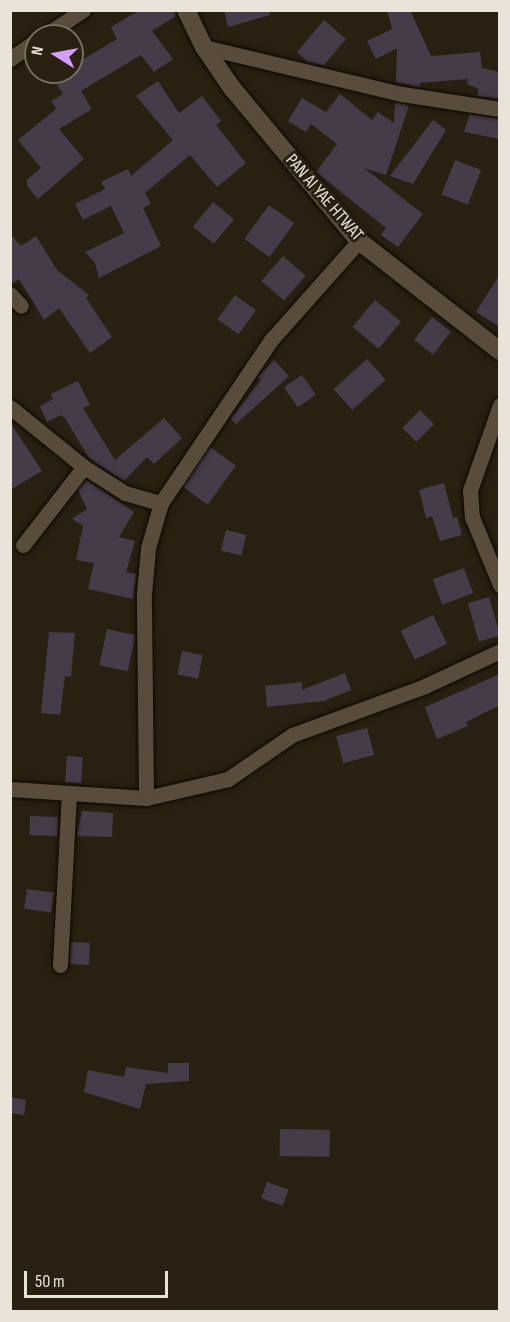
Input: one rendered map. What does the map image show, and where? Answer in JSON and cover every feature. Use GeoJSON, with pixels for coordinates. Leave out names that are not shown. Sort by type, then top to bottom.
{"type":"FeatureCollection","features":[{"type":"Feature","properties":{"kind":"street"},"geometry":{"type":"LineString","coordinates":[[62,24],[83,10]]}},
{"type":"Feature","properties":{"kind":"street","name":"PAN AI YAE HTWAT"},"geometry":{"type":"LineString","coordinates":[[186,10],[204,47],[240,98],[359,241],[500,351]]}},
{"type":"Feature","properties":{"kind":"street"},"geometry":{"type":"LineString","coordinates":[[204,47],[402,94],[500,109]]}},
{"type":"Feature","properties":{"kind":"street"},"geometry":{"type":"LineString","coordinates":[[10,59],[24,49]]}},
{"type":"Feature","properties":{"kind":"street"},"geometry":{"type":"LineString","coordinates":[[146,798],[144,594],[148,548],[160,503],[271,340],[359,241]]}},
{"type":"Feature","properties":{"kind":"street"},"geometry":{"type":"LineString","coordinates":[[10,294],[21,306]]}},
{"type":"Feature","properties":{"kind":"street"},"geometry":{"type":"LineString","coordinates":[[500,405],[470,490],[472,517],[500,585]]}},
{"type":"Feature","properties":{"kind":"street"},"geometry":{"type":"LineString","coordinates":[[10,407],[84,467],[125,493],[160,503]]}},
{"type":"Feature","properties":{"kind":"street"},"geometry":{"type":"LineString","coordinates":[[23,545],[84,467]]}},
{"type":"Feature","properties":{"kind":"street"},"geometry":{"type":"LineString","coordinates":[[10,789],[69,796],[146,798],[228,779],[292,735],[425,686],[500,651]]}},
{"type":"Feature","properties":{"kind":"street"},"geometry":{"type":"LineString","coordinates":[[60,965],[69,796]]}},
{"type":"Feature","properties":{"kind":"building"},"geometry":{"type":"Polygon","coordinates":[[[140,10],[175,10],[176,16],[152,31],[173,59],[154,72],[141,55],[81,91],[92,109],[59,129],[84,159],[38,199],[27,186],[27,180],[41,168],[18,140],[56,109],[51,101],[63,94],[57,84],[84,84],[84,59],[117,39],[111,27],[140,10]]]}},
{"type":"Feature","properties":{"kind":"building"},"geometry":{"type":"Polygon","coordinates":[[[224,10],[269,10],[270,15],[228,27],[224,10]]]}},
{"type":"Feature","properties":{"kind":"building"},"geometry":{"type":"Polygon","coordinates":[[[387,10],[410,10],[431,56],[480,52],[482,68],[500,72],[500,99],[477,96],[479,89],[467,84],[468,79],[420,83],[420,87],[396,82],[397,48],[376,59],[367,41],[392,29],[387,10]]]}},
{"type":"Feature","properties":{"kind":"building"},"geometry":{"type":"Polygon","coordinates":[[[324,20],[346,39],[324,65],[308,62],[297,52],[324,20]]]}},
{"type":"Feature","properties":{"kind":"building"},"geometry":{"type":"Polygon","coordinates":[[[158,81],[179,113],[202,96],[221,121],[216,125],[246,163],[217,187],[190,155],[145,193],[151,204],[143,208],[161,246],[99,278],[95,263],[85,252],[124,233],[111,206],[83,220],[75,204],[105,189],[101,182],[128,169],[131,176],[173,140],[136,96],[158,81]]]}},
{"type":"Feature","properties":{"kind":"building"},"geometry":{"type":"Polygon","coordinates":[[[340,94],[372,120],[378,112],[394,123],[395,102],[409,105],[386,175],[364,168],[423,214],[398,247],[381,235],[386,228],[316,172],[337,144],[311,124],[306,132],[288,121],[302,98],[326,112],[340,94]]]}},
{"type":"Feature","properties":{"kind":"building"},"geometry":{"type":"Polygon","coordinates":[[[470,114],[500,119],[500,139],[464,132],[470,114]]]}},
{"type":"Feature","properties":{"kind":"building"},"geometry":{"type":"Polygon","coordinates":[[[433,120],[446,130],[413,184],[390,176],[433,120]]]}},
{"type":"Feature","properties":{"kind":"building"},"geometry":{"type":"Polygon","coordinates":[[[455,160],[481,170],[468,205],[442,195],[455,160]]]}},
{"type":"Feature","properties":{"kind":"building"},"geometry":{"type":"Polygon","coordinates":[[[213,202],[234,219],[214,244],[193,227],[213,202]]]}},
{"type":"Feature","properties":{"kind":"building"},"geometry":{"type":"Polygon","coordinates":[[[269,205],[294,223],[269,257],[244,239],[269,205]]]}},
{"type":"Feature","properties":{"kind":"building"},"geometry":{"type":"Polygon","coordinates":[[[10,234],[21,246],[36,236],[57,270],[89,295],[86,298],[112,337],[90,353],[59,308],[44,320],[19,279],[10,285],[10,234]]]}},
{"type":"Feature","properties":{"kind":"building"},"geometry":{"type":"Polygon","coordinates":[[[283,256],[306,276],[284,301],[261,281],[283,256]]]}},
{"type":"Feature","properties":{"kind":"building"},"geometry":{"type":"Polygon","coordinates":[[[500,274],[500,327],[476,312],[500,274]]]}},
{"type":"Feature","properties":{"kind":"building"},"geometry":{"type":"Polygon","coordinates":[[[235,295],[256,310],[238,335],[217,319],[235,295]]]}},
{"type":"Feature","properties":{"kind":"building"},"geometry":{"type":"Polygon","coordinates":[[[375,300],[401,322],[379,349],[353,327],[375,300]]]}},
{"type":"Feature","properties":{"kind":"building"},"geometry":{"type":"Polygon","coordinates":[[[432,317],[451,332],[433,355],[414,340],[432,317]]]}},
{"type":"Feature","properties":{"kind":"building"},"geometry":{"type":"Polygon","coordinates":[[[367,359],[386,380],[352,410],[334,389],[367,359]]]}},
{"type":"Feature","properties":{"kind":"building"},"geometry":{"type":"Polygon","coordinates":[[[274,360],[289,376],[236,424],[231,419],[261,380],[258,377],[274,360]]]}},
{"type":"Feature","properties":{"kind":"building"},"geometry":{"type":"Polygon","coordinates":[[[302,375],[316,395],[298,407],[284,388],[302,375]]]}},
{"type":"Feature","properties":{"kind":"building"},"geometry":{"type":"Polygon","coordinates":[[[78,381],[90,405],[83,408],[115,460],[164,418],[182,438],[154,464],[147,457],[124,481],[89,458],[65,418],[61,415],[47,422],[40,406],[53,399],[51,394],[78,381]]]}},
{"type":"Feature","properties":{"kind":"building"},"geometry":{"type":"Polygon","coordinates":[[[420,410],[434,424],[416,442],[402,428],[420,410]]]}},
{"type":"Feature","properties":{"kind":"building"},"geometry":{"type":"Polygon","coordinates":[[[10,422],[42,471],[10,490],[10,422]]]}},
{"type":"Feature","properties":{"kind":"building"},"geometry":{"type":"Polygon","coordinates":[[[210,447],[236,466],[208,505],[182,486],[210,447]]]}},
{"type":"Feature","properties":{"kind":"building"},"geometry":{"type":"Polygon","coordinates":[[[86,480],[134,512],[119,537],[135,541],[126,572],[136,574],[133,599],[88,589],[94,563],[76,560],[83,526],[72,519],[87,509],[78,490],[86,480]]]}},
{"type":"Feature","properties":{"kind":"building"},"geometry":{"type":"Polygon","coordinates":[[[444,483],[453,518],[457,517],[462,535],[440,541],[432,516],[426,518],[419,490],[444,483]]]}},
{"type":"Feature","properties":{"kind":"building"},"geometry":{"type":"Polygon","coordinates":[[[226,530],[246,535],[241,555],[221,550],[226,530]]]}},
{"type":"Feature","properties":{"kind":"building"},"geometry":{"type":"Polygon","coordinates":[[[464,568],[473,593],[442,605],[433,579],[464,568]]]}},
{"type":"Feature","properties":{"kind":"building"},"geometry":{"type":"Polygon","coordinates":[[[489,597],[500,635],[479,642],[468,603],[489,597]]]}},
{"type":"Feature","properties":{"kind":"building"},"geometry":{"type":"Polygon","coordinates":[[[433,615],[447,644],[415,660],[401,631],[433,615]]]}},
{"type":"Feature","properties":{"kind":"building"},"geometry":{"type":"Polygon","coordinates":[[[107,629],[135,635],[128,671],[99,665],[107,629]]]}},
{"type":"Feature","properties":{"kind":"building"},"geometry":{"type":"Polygon","coordinates":[[[49,632],[75,633],[71,677],[65,676],[60,715],[41,713],[49,632]]]}},
{"type":"Feature","properties":{"kind":"building"},"geometry":{"type":"Polygon","coordinates":[[[182,651],[203,655],[198,679],[177,675],[182,651]]]}},
{"type":"Feature","properties":{"kind":"building"},"geometry":{"type":"Polygon","coordinates":[[[345,673],[351,690],[324,701],[267,707],[265,686],[302,682],[302,690],[345,673]]]}},
{"type":"Feature","properties":{"kind":"building"},"geometry":{"type":"Polygon","coordinates":[[[500,674],[500,705],[466,722],[468,726],[437,739],[425,707],[500,674]]]}},
{"type":"Feature","properties":{"kind":"building"},"geometry":{"type":"Polygon","coordinates":[[[367,728],[374,755],[343,763],[336,736],[367,728]]]}},
{"type":"Feature","properties":{"kind":"building"},"geometry":{"type":"Polygon","coordinates":[[[67,756],[83,757],[81,783],[65,782],[67,756]]]}},
{"type":"Feature","properties":{"kind":"building"},"geometry":{"type":"Polygon","coordinates":[[[82,811],[113,813],[112,837],[77,836],[82,811]]]}},
{"type":"Feature","properties":{"kind":"building"},"geometry":{"type":"Polygon","coordinates":[[[30,816],[58,817],[57,836],[29,835],[30,816]]]}},
{"type":"Feature","properties":{"kind":"building"},"geometry":{"type":"Polygon","coordinates":[[[27,889],[54,893],[51,913],[24,909],[27,889]]]}},
{"type":"Feature","properties":{"kind":"building"},"geometry":{"type":"Polygon","coordinates":[[[71,942],[90,943],[89,965],[70,964],[71,942]]]}},
{"type":"Feature","properties":{"kind":"building"},"geometry":{"type":"Polygon","coordinates":[[[168,1063],[189,1063],[189,1081],[146,1084],[140,1109],[84,1092],[88,1070],[124,1077],[126,1067],[168,1073],[168,1063]]]}},
{"type":"Feature","properties":{"kind":"building"},"geometry":{"type":"Polygon","coordinates":[[[10,1097],[26,1100],[24,1115],[10,1113],[10,1097]]]}},
{"type":"Feature","properties":{"kind":"building"},"geometry":{"type":"Polygon","coordinates":[[[280,1129],[330,1130],[330,1157],[280,1156],[280,1129]]]}},
{"type":"Feature","properties":{"kind":"building"},"geometry":{"type":"Polygon","coordinates":[[[267,1182],[289,1190],[283,1206],[261,1198],[267,1182]]]}}]}
